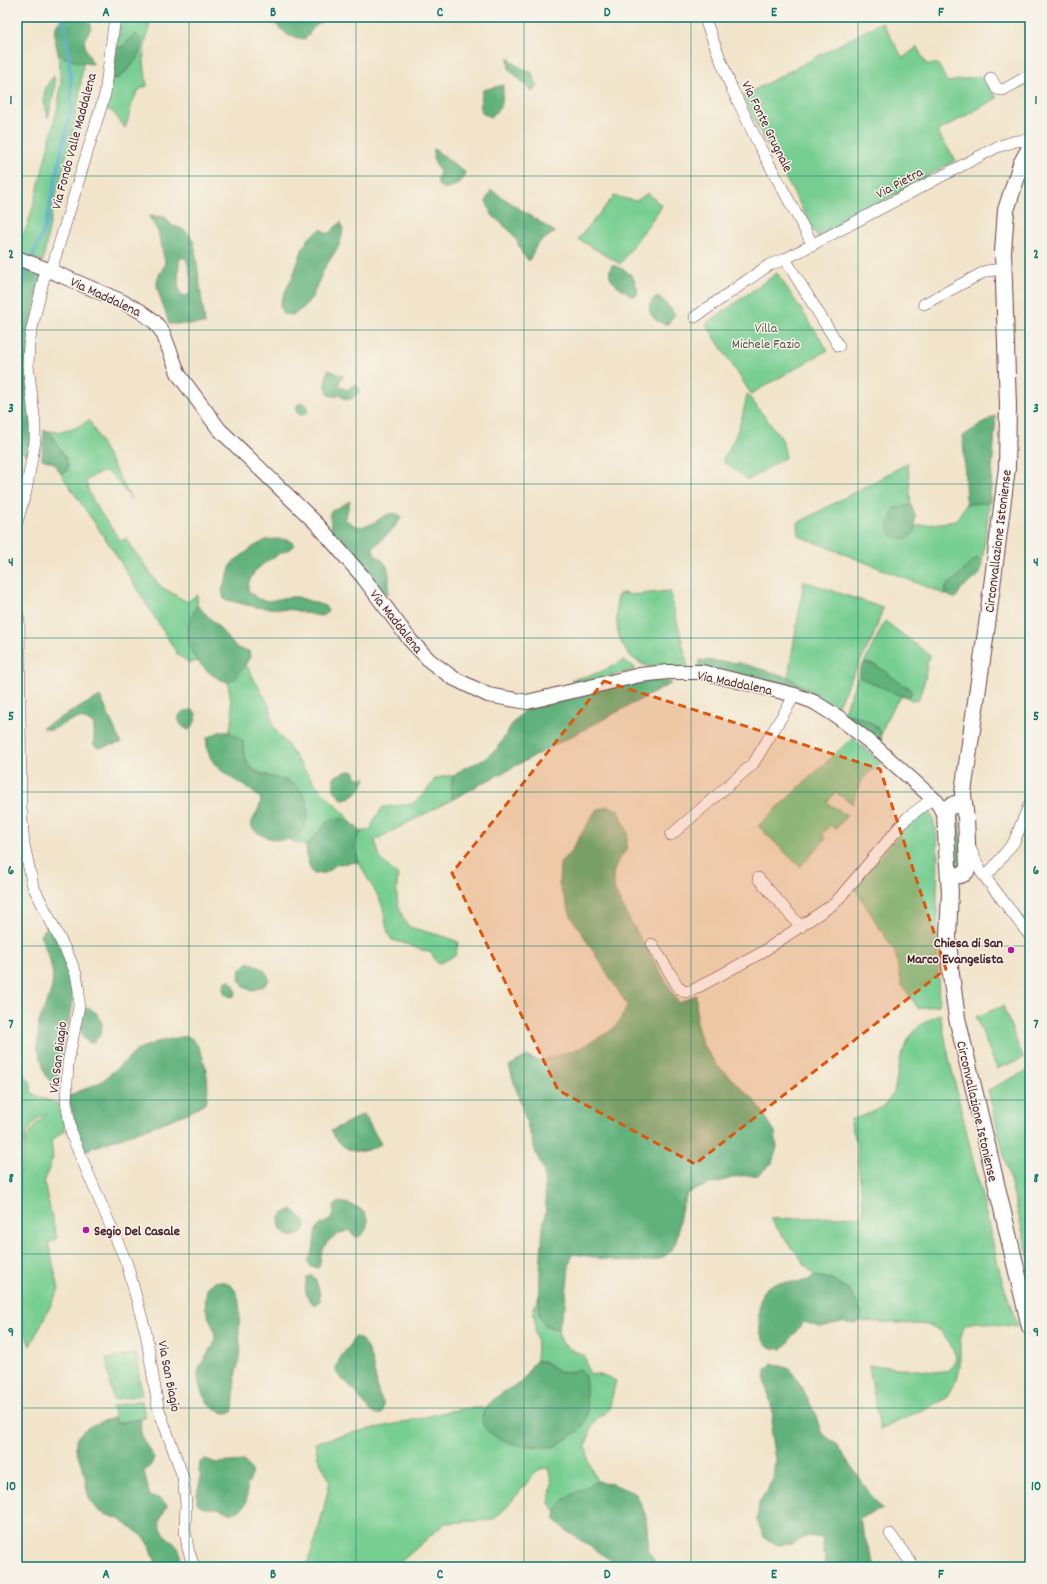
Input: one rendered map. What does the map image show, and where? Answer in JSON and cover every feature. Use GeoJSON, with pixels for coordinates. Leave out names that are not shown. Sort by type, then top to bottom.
{"type":"FeatureCollection","features":[{"type":"Feature","properties":{"kind":"main road","name":"Circonvallazione Istoniense"},"geometry":{"type":"LineString","coordinates":[[948,804],[964,785],[987,625],[1007,468],[1008,406],[1003,252],[1006,210],[1021,164],[1030,148]]}},
{"type":"Feature","properties":{"kind":"main road"},"geometry":{"type":"LineString","coordinates":[[948,804],[945,810],[945,820],[968,872]]}},
{"type":"Feature","properties":{"kind":"main road"},"geometry":{"type":"LineString","coordinates":[[948,804],[968,838],[968,872]]}},
{"type":"Feature","properties":{"kind":"main road","name":"Circonvallazione Istoniense"},"geometry":{"type":"LineString","coordinates":[[968,872],[950,892],[948,936],[950,967],[957,1018],[1030,1327]]}},
{"type":"Feature","properties":{"kind":"street","name":"Via Fondo Valle Maddalena"},"geometry":{"type":"LineString","coordinates":[[47,269],[105,94],[115,17]]}},
{"type":"Feature","properties":{"kind":"street","name":"Via Fonte Grugnale"},"geometry":{"type":"LineString","coordinates":[[704,17],[732,88],[761,149],[813,245]]}},
{"type":"Feature","properties":{"kind":"street"},"geometry":{"type":"LineString","coordinates":[[991,78],[997,89],[1002,90],[1030,75]]}},
{"type":"Feature","properties":{"kind":"street","name":"Via Pietra"},"geometry":{"type":"LineString","coordinates":[[695,317],[769,265],[785,260],[997,147],[1016,141],[1030,140]]}},
{"type":"Feature","properties":{"kind":"street","name":"Via Maddalena"},"geometry":{"type":"LineString","coordinates":[[18,259],[47,269],[121,301],[140,311],[154,321],[163,333],[179,375],[219,428],[317,524],[363,577],[410,640],[430,661],[453,678],[488,695],[527,702],[640,675],[668,672],[702,672],[814,702],[841,719],[948,804]]}},
{"type":"Feature","properties":{"kind":"street"},"geometry":{"type":"LineString","coordinates":[[785,260],[839,346]]}},
{"type":"Feature","properties":{"kind":"street"},"geometry":{"type":"LineString","coordinates":[[17,522],[26,491],[35,441],[28,365],[29,344],[47,269]]}},
{"type":"Feature","properties":{"kind":"street"},"geometry":{"type":"LineString","coordinates":[[924,304],[986,271],[1004,269]]}},
{"type":"Feature","properties":{"kind":"street","name":"Via San Biagio"},"geometry":{"type":"LineString","coordinates":[[17,613],[19,620],[20,666],[21,808],[24,846],[33,886],[70,959],[76,974],[79,991],[79,1006],[68,1062],[66,1101],[72,1136],[126,1264],[136,1297],[146,1333],[158,1407],[183,1477],[186,1504],[185,1530],[188,1549],[194,1567]]}},
{"type":"Feature","properties":{"kind":"street"},"geometry":{"type":"LineString","coordinates":[[671,835],[753,764],[795,696]]}},
{"type":"Feature","properties":{"kind":"street"},"geometry":{"type":"LineString","coordinates":[[1030,803],[1014,842],[968,872],[1030,936]]}},
{"type":"Feature","properties":{"kind":"street"},"geometry":{"type":"LineString","coordinates":[[652,944],[679,988],[685,992],[693,990],[761,953],[801,927],[835,902],[907,818],[948,804]]}},
{"type":"Feature","properties":{"kind":"street"},"geometry":{"type":"LineString","coordinates":[[758,878],[801,927]]}},
{"type":"Feature","properties":{"kind":"street"},"geometry":{"type":"LineString","coordinates":[[890,1534],[914,1567]]}},
{"type":"Feature","properties":{"kind":"highlighted area"},"geometry":{"type":"Polygon","coordinates":[[[604,681],[880,769],[946,969],[695,1164],[558,1090],[452,873],[604,681]]]}},
{"type":"Feature","properties":{"kind":"green space"},"geometry":{"type":"Polygon","coordinates":[[[65,17],[84,19],[91,24],[91,28],[84,40],[86,50],[93,64],[70,60],[58,53],[55,28],[60,20],[65,17]]]}},
{"type":"Feature","properties":{"kind":"green space"},"geometry":{"type":"Polygon","coordinates":[[[120,17],[149,17],[149,30],[144,55],[147,86],[138,92],[132,104],[125,128],[113,112],[106,109],[112,79],[122,75],[131,67],[141,46],[131,37],[124,46],[117,48],[120,17]]]}},
{"type":"Feature","properties":{"kind":"green space"},"geometry":{"type":"Polygon","coordinates":[[[276,17],[335,17],[325,19],[314,27],[305,39],[289,36],[274,23],[276,17]]]}},
{"type":"Feature","properties":{"kind":"green space"},"geometry":{"type":"Polygon","coordinates":[[[882,22],[903,58],[917,47],[926,64],[938,64],[947,82],[982,76],[997,98],[937,132],[956,160],[818,238],[754,120],[743,96],[882,22]]]}},
{"type":"Feature","properties":{"kind":"green space"},"geometry":{"type":"Polygon","coordinates":[[[135,34],[142,41],[138,58],[119,78],[112,79],[117,48],[124,46],[135,34]]]}},
{"type":"Feature","properties":{"kind":"green space"},"geometry":{"type":"Polygon","coordinates":[[[58,53],[64,57],[83,63],[79,99],[73,131],[54,202],[43,261],[18,254],[19,242],[27,226],[35,200],[58,106],[61,82],[58,53]]]}},
{"type":"Feature","properties":{"kind":"green space"},"geometry":{"type":"Polygon","coordinates":[[[508,58],[518,66],[531,72],[538,87],[532,92],[509,69],[508,58]]]}},
{"type":"Feature","properties":{"kind":"green space"},"geometry":{"type":"Polygon","coordinates":[[[54,76],[55,88],[48,118],[44,102],[44,93],[49,82],[54,76]]]}},
{"type":"Feature","properties":{"kind":"green space"},"geometry":{"type":"Polygon","coordinates":[[[503,85],[502,99],[498,111],[490,117],[482,113],[480,104],[483,90],[503,85]]]}},
{"type":"Feature","properties":{"kind":"green space"},"geometry":{"type":"Polygon","coordinates":[[[434,149],[465,172],[460,181],[446,189],[439,186],[437,180],[440,172],[433,158],[434,149]]]}},
{"type":"Feature","properties":{"kind":"green space"},"geometry":{"type":"Polygon","coordinates":[[[491,190],[555,232],[537,244],[529,261],[522,253],[516,239],[510,231],[492,215],[486,201],[491,190]]]}},
{"type":"Feature","properties":{"kind":"green space"},"geometry":{"type":"Polygon","coordinates":[[[648,193],[662,206],[620,264],[578,239],[614,196],[636,201],[648,193]]]}},
{"type":"Feature","properties":{"kind":"green space"},"geometry":{"type":"Polygon","coordinates":[[[149,216],[165,217],[172,226],[182,229],[188,233],[194,242],[205,324],[169,324],[157,288],[157,280],[164,267],[165,261],[158,232],[149,216]],[[180,258],[178,283],[181,295],[188,296],[191,282],[186,258],[180,258]]]}},
{"type":"Feature","properties":{"kind":"green space"},"geometry":{"type":"Polygon","coordinates":[[[341,222],[343,230],[340,244],[324,269],[312,297],[303,308],[293,315],[283,314],[280,307],[281,301],[294,273],[302,250],[309,238],[321,229],[328,234],[341,222]]]}},
{"type":"Feature","properties":{"kind":"green space"},"geometry":{"type":"Polygon","coordinates":[[[17,264],[35,271],[42,277],[30,328],[32,457],[17,448],[17,264]]]}},
{"type":"Feature","properties":{"kind":"green space"},"geometry":{"type":"Polygon","coordinates":[[[612,265],[624,270],[633,277],[638,291],[637,295],[632,296],[614,283],[610,275],[612,265]]]}},
{"type":"Feature","properties":{"kind":"green space","name":"Villa Michele Fazio"},"geometry":{"type":"Polygon","coordinates":[[[777,273],[828,350],[751,394],[706,324],[777,273]]]}},
{"type":"Feature","properties":{"kind":"green space"},"geometry":{"type":"Polygon","coordinates":[[[657,296],[665,302],[675,314],[668,324],[657,321],[651,314],[650,305],[657,296]]]}},
{"type":"Feature","properties":{"kind":"green space"},"geometry":{"type":"Polygon","coordinates":[[[328,370],[344,376],[339,385],[347,390],[355,384],[360,390],[355,396],[347,400],[339,393],[336,397],[329,395],[325,384],[328,370]]]}},
{"type":"Feature","properties":{"kind":"green space"},"geometry":{"type":"Polygon","coordinates":[[[747,394],[782,439],[786,457],[748,480],[725,463],[723,458],[739,428],[747,394]]]}},
{"type":"Feature","properties":{"kind":"green space"},"geometry":{"type":"Polygon","coordinates":[[[302,403],[306,405],[308,409],[306,413],[302,415],[298,413],[296,409],[298,405],[302,403]]]}},
{"type":"Feature","properties":{"kind":"green space"},"geometry":{"type":"Polygon","coordinates":[[[996,415],[990,500],[986,503],[966,504],[963,436],[996,415]]]}},
{"type":"Feature","properties":{"kind":"green space"},"geometry":{"type":"Polygon","coordinates":[[[89,420],[131,499],[115,479],[107,472],[99,473],[86,481],[91,496],[100,512],[121,541],[126,538],[132,549],[160,586],[187,602],[197,595],[197,603],[190,622],[189,639],[192,650],[198,661],[190,663],[178,655],[113,550],[61,474],[67,471],[68,466],[66,459],[49,431],[66,431],[89,420]]]}},
{"type":"Feature","properties":{"kind":"green space"},"geometry":{"type":"Polygon","coordinates":[[[44,430],[49,431],[66,459],[68,466],[66,471],[61,474],[54,463],[42,459],[44,430]]]}},
{"type":"Feature","properties":{"kind":"green space"},"geometry":{"type":"Polygon","coordinates":[[[908,463],[911,505],[895,508],[889,524],[915,532],[916,526],[956,521],[966,504],[986,503],[990,500],[982,562],[978,558],[974,560],[958,577],[948,584],[945,591],[947,595],[799,536],[798,523],[908,463]]]}},
{"type":"Feature","properties":{"kind":"green space"},"geometry":{"type":"Polygon","coordinates":[[[350,501],[345,519],[354,525],[362,527],[370,525],[389,514],[395,513],[402,517],[392,530],[373,548],[375,555],[385,563],[389,572],[388,596],[346,551],[331,532],[330,512],[350,501]]]}},
{"type":"Feature","properties":{"kind":"green space"},"geometry":{"type":"Polygon","coordinates":[[[911,505],[915,514],[915,532],[909,537],[902,539],[894,537],[889,530],[889,525],[895,508],[911,505]]]}},
{"type":"Feature","properties":{"kind":"green space"},"geometry":{"type":"Polygon","coordinates":[[[266,540],[290,540],[294,545],[264,563],[254,572],[248,590],[258,599],[269,601],[288,597],[298,597],[325,606],[328,611],[325,615],[319,616],[294,610],[255,607],[224,599],[222,590],[232,563],[253,547],[266,540]]]}},
{"type":"Feature","properties":{"kind":"green space"},"geometry":{"type":"Polygon","coordinates":[[[978,558],[983,565],[978,576],[961,589],[956,598],[948,595],[944,591],[948,584],[958,577],[974,560],[978,558]]]}},
{"type":"Feature","properties":{"kind":"green space"},"geometry":{"type":"Polygon","coordinates":[[[804,581],[883,608],[873,637],[836,708],[815,697],[811,691],[788,677],[804,581]]]}},
{"type":"Feature","properties":{"kind":"green space"},"geometry":{"type":"Polygon","coordinates":[[[670,591],[688,667],[657,668],[648,666],[633,658],[623,646],[618,630],[616,608],[617,600],[619,594],[624,593],[630,595],[670,591]]]}},
{"type":"Feature","properties":{"kind":"green space"},"geometry":{"type":"Polygon","coordinates":[[[197,605],[231,642],[239,649],[249,651],[250,657],[236,678],[228,682],[214,676],[202,666],[196,659],[189,645],[189,625],[197,605]]]}},
{"type":"Feature","properties":{"kind":"green space"},"geometry":{"type":"Polygon","coordinates":[[[885,621],[931,656],[927,662],[925,679],[918,701],[911,700],[907,697],[910,696],[910,688],[897,681],[880,668],[864,663],[885,621]]]}},
{"type":"Feature","properties":{"kind":"green space"},"geometry":{"type":"Polygon","coordinates":[[[623,660],[633,666],[634,670],[572,686],[572,679],[585,677],[599,672],[612,667],[623,660]]]}},
{"type":"Feature","properties":{"kind":"green space"},"geometry":{"type":"Polygon","coordinates":[[[699,660],[740,663],[788,677],[811,691],[815,697],[698,668],[699,660]]]}},
{"type":"Feature","properties":{"kind":"green space"},"geometry":{"type":"Polygon","coordinates":[[[245,663],[270,707],[273,725],[278,734],[287,744],[316,785],[351,822],[339,818],[320,831],[306,846],[288,839],[298,836],[268,775],[256,771],[248,764],[243,741],[229,732],[233,717],[228,682],[236,678],[245,663]]]}},
{"type":"Feature","properties":{"kind":"green space"},"geometry":{"type":"Polygon","coordinates":[[[864,663],[874,665],[881,669],[912,693],[907,697],[899,695],[861,678],[860,670],[864,663]]]}},
{"type":"Feature","properties":{"kind":"green space"},"geometry":{"type":"Polygon","coordinates":[[[859,674],[862,678],[903,696],[892,709],[881,735],[878,729],[870,722],[859,718],[842,716],[859,674]]]}},
{"type":"Feature","properties":{"kind":"green space"},"geometry":{"type":"Polygon","coordinates":[[[643,676],[672,683],[453,799],[451,792],[452,780],[454,776],[464,768],[483,760],[497,749],[512,724],[526,708],[643,676]]]}},
{"type":"Feature","properties":{"kind":"green space"},"geometry":{"type":"Polygon","coordinates":[[[100,696],[121,743],[98,748],[94,745],[94,725],[83,719],[72,720],[50,730],[42,728],[100,696]]]}},
{"type":"Feature","properties":{"kind":"green space"},"geometry":{"type":"Polygon","coordinates":[[[192,710],[196,713],[195,722],[189,730],[180,723],[179,717],[182,712],[192,710]]]}},
{"type":"Feature","properties":{"kind":"green space"},"geometry":{"type":"Polygon","coordinates":[[[849,714],[873,724],[877,728],[882,740],[881,747],[842,716],[849,714]]]}},
{"type":"Feature","properties":{"kind":"green space"},"geometry":{"type":"Polygon","coordinates":[[[221,731],[229,732],[243,741],[246,760],[248,765],[254,770],[261,774],[287,781],[295,785],[301,791],[307,802],[308,811],[304,828],[298,834],[283,840],[274,839],[265,837],[250,826],[261,799],[217,767],[211,759],[207,749],[207,738],[221,731]]]}},
{"type":"Feature","properties":{"kind":"green space"},"geometry":{"type":"Polygon","coordinates":[[[852,738],[882,763],[870,772],[859,784],[853,804],[835,792],[827,803],[847,815],[836,829],[830,825],[822,834],[826,839],[800,867],[758,826],[852,738]]]}},
{"type":"Feature","properties":{"kind":"green space"},"geometry":{"type":"Polygon","coordinates":[[[354,771],[357,778],[366,778],[365,782],[363,786],[353,795],[346,799],[342,799],[334,790],[334,778],[337,775],[354,771]]]}},
{"type":"Feature","properties":{"kind":"green space"},"geometry":{"type":"Polygon","coordinates":[[[445,776],[454,776],[451,788],[453,799],[375,840],[380,858],[398,876],[397,896],[399,909],[409,927],[446,937],[458,942],[456,955],[438,964],[431,953],[392,940],[386,927],[382,905],[362,867],[357,856],[355,846],[356,838],[362,832],[371,829],[374,820],[383,807],[412,804],[425,793],[435,779],[445,776]]]}},
{"type":"Feature","properties":{"kind":"green space"},"geometry":{"type":"Polygon","coordinates":[[[608,806],[619,810],[628,833],[626,850],[618,861],[613,874],[615,891],[628,917],[679,1003],[696,995],[697,1026],[703,1045],[716,1064],[757,1103],[775,1132],[777,1147],[772,1163],[758,1175],[739,1176],[707,1185],[687,1193],[681,1211],[675,1245],[665,1256],[654,1260],[640,1262],[610,1260],[572,1254],[569,1266],[565,1306],[558,1329],[544,1323],[539,1314],[540,1270],[546,1209],[544,1171],[536,1153],[509,1066],[527,1056],[539,1061],[580,1048],[612,1030],[622,1018],[627,1005],[571,916],[559,885],[560,862],[569,854],[596,810],[608,806]]]}},
{"type":"Feature","properties":{"kind":"green space"},"geometry":{"type":"Polygon","coordinates":[[[930,810],[936,831],[938,853],[937,911],[939,1005],[919,1009],[902,985],[895,952],[854,887],[884,851],[922,811],[930,810]]]}},
{"type":"Feature","properties":{"kind":"green space"},"geometry":{"type":"Polygon","coordinates":[[[959,813],[963,865],[959,867],[955,865],[958,854],[957,824],[954,818],[955,814],[959,813]]]}},
{"type":"Feature","properties":{"kind":"green space"},"geometry":{"type":"Polygon","coordinates":[[[339,818],[351,822],[362,832],[355,843],[356,854],[359,862],[337,864],[325,873],[314,874],[307,857],[306,846],[328,821],[339,818]]]}},
{"type":"Feature","properties":{"kind":"green space"},"geometry":{"type":"Polygon","coordinates":[[[49,925],[66,960],[72,980],[73,999],[57,1082],[50,1081],[46,1076],[37,1046],[39,1022],[52,988],[53,975],[50,960],[40,935],[49,925]]]}},
{"type":"Feature","properties":{"kind":"green space"},"geometry":{"type":"Polygon","coordinates":[[[248,962],[261,968],[269,979],[265,985],[252,991],[244,987],[239,979],[240,970],[248,962]]]}},
{"type":"Feature","properties":{"kind":"green space"},"geometry":{"type":"Polygon","coordinates":[[[229,980],[233,984],[236,991],[234,996],[231,997],[225,994],[223,988],[225,982],[229,980]]]}},
{"type":"Feature","properties":{"kind":"green space"},"geometry":{"type":"Polygon","coordinates":[[[1003,1006],[1023,1058],[997,1069],[976,1017],[1003,1006]]]}},
{"type":"Feature","properties":{"kind":"green space"},"geometry":{"type":"Polygon","coordinates":[[[85,1008],[96,1013],[102,1023],[100,1034],[92,1043],[84,1038],[81,1028],[81,1017],[85,1008]]]}},
{"type":"Feature","properties":{"kind":"green space"},"geometry":{"type":"Polygon","coordinates":[[[940,1014],[1001,1277],[1018,1327],[976,1322],[964,1325],[960,1340],[960,1367],[957,1379],[945,1399],[880,1430],[869,1365],[936,1372],[949,1370],[955,1364],[956,1356],[950,1344],[942,1332],[930,1325],[860,1321],[862,1313],[848,1289],[827,1278],[814,1276],[770,1219],[864,1216],[856,1141],[850,1120],[871,1113],[886,1104],[894,1092],[901,1056],[909,1038],[920,1025],[940,1014]]]}},
{"type":"Feature","properties":{"kind":"green space"},"geometry":{"type":"Polygon","coordinates":[[[186,1036],[192,1039],[198,1046],[204,1061],[208,1088],[206,1102],[190,1112],[84,1151],[68,1096],[101,1082],[139,1049],[157,1042],[186,1036]]]}},
{"type":"Feature","properties":{"kind":"green space"},"geometry":{"type":"Polygon","coordinates":[[[1030,1069],[1030,1262],[988,1090],[1030,1069]]]}},
{"type":"Feature","properties":{"kind":"green space"},"geometry":{"type":"Polygon","coordinates":[[[24,1075],[31,1083],[31,1092],[37,1096],[61,1105],[65,1130],[51,1141],[53,1157],[44,1183],[57,1239],[48,1243],[59,1289],[30,1346],[18,1316],[17,1189],[20,1164],[26,1140],[35,1125],[47,1113],[40,1117],[30,1128],[17,1164],[17,1079],[24,1075]]]}},
{"type":"Feature","properties":{"kind":"green space"},"geometry":{"type":"Polygon","coordinates":[[[364,1114],[381,1144],[365,1151],[353,1151],[340,1143],[331,1131],[364,1114]]]}},
{"type":"Feature","properties":{"kind":"green space"},"geometry":{"type":"Polygon","coordinates":[[[338,1202],[353,1205],[363,1211],[367,1221],[365,1232],[356,1237],[348,1230],[331,1239],[327,1242],[322,1251],[318,1268],[311,1267],[308,1261],[313,1250],[316,1230],[320,1225],[330,1220],[333,1215],[334,1207],[338,1202]]]}},
{"type":"Feature","properties":{"kind":"green space"},"geometry":{"type":"Polygon","coordinates":[[[292,1209],[304,1220],[306,1225],[302,1232],[292,1236],[283,1232],[279,1221],[282,1214],[292,1209]]]}},
{"type":"Feature","properties":{"kind":"green space"},"geometry":{"type":"Polygon","coordinates":[[[312,1275],[320,1294],[320,1301],[316,1305],[312,1303],[306,1294],[307,1278],[312,1275]]]}},
{"type":"Feature","properties":{"kind":"green space"},"geometry":{"type":"Polygon","coordinates":[[[814,1276],[827,1278],[848,1289],[862,1313],[860,1321],[855,1324],[841,1322],[820,1327],[804,1322],[782,1349],[768,1346],[762,1339],[759,1325],[760,1301],[764,1290],[773,1284],[804,1281],[814,1276]]]}},
{"type":"Feature","properties":{"kind":"green space"},"geometry":{"type":"Polygon","coordinates":[[[221,1281],[229,1284],[237,1295],[240,1311],[239,1334],[241,1352],[235,1376],[232,1412],[224,1413],[211,1406],[205,1399],[201,1391],[198,1376],[199,1369],[215,1340],[206,1309],[207,1288],[214,1282],[221,1281]]]}},
{"type":"Feature","properties":{"kind":"green space"},"geometry":{"type":"Polygon","coordinates":[[[540,1294],[539,1314],[546,1326],[558,1329],[561,1340],[566,1347],[585,1356],[589,1373],[609,1377],[616,1381],[609,1410],[596,1419],[591,1428],[586,1445],[589,1463],[597,1481],[557,1508],[557,1514],[549,1503],[552,1483],[548,1468],[540,1469],[506,1508],[493,1520],[445,1523],[395,1567],[306,1567],[318,1532],[330,1481],[318,1457],[315,1443],[350,1433],[446,1412],[474,1408],[484,1408],[483,1417],[518,1445],[539,1447],[570,1436],[578,1431],[588,1413],[585,1399],[585,1376],[573,1371],[566,1373],[559,1371],[544,1361],[536,1361],[537,1343],[533,1308],[540,1294]]]}},
{"type":"Feature","properties":{"kind":"green space"},"geometry":{"type":"Polygon","coordinates":[[[355,1337],[362,1340],[369,1352],[378,1391],[384,1406],[382,1414],[376,1415],[372,1412],[336,1372],[339,1359],[355,1337]]]}},
{"type":"Feature","properties":{"kind":"green space"},"geometry":{"type":"Polygon","coordinates":[[[136,1354],[142,1395],[113,1400],[106,1359],[136,1354]]]}},
{"type":"Feature","properties":{"kind":"green space"},"geometry":{"type":"Polygon","coordinates":[[[536,1361],[546,1363],[564,1373],[580,1369],[586,1382],[587,1415],[584,1423],[577,1432],[552,1447],[512,1444],[489,1432],[483,1424],[482,1416],[486,1408],[501,1393],[521,1383],[536,1361]]]}},
{"type":"Feature","properties":{"kind":"green space"},"geometry":{"type":"Polygon","coordinates":[[[772,1363],[790,1369],[802,1387],[816,1416],[821,1432],[836,1444],[873,1498],[883,1509],[858,1518],[875,1567],[826,1567],[822,1538],[808,1536],[792,1544],[777,1545],[764,1537],[757,1520],[759,1503],[773,1479],[775,1459],[771,1435],[773,1413],[765,1380],[766,1369],[772,1363]]]}},
{"type":"Feature","properties":{"kind":"green space"},"geometry":{"type":"Polygon","coordinates":[[[142,1400],[145,1418],[116,1423],[112,1406],[142,1400]]]}},
{"type":"Feature","properties":{"kind":"green space"},"geometry":{"type":"Polygon","coordinates":[[[115,1418],[116,1423],[141,1419],[142,1436],[154,1458],[151,1465],[144,1471],[150,1497],[160,1499],[167,1505],[161,1517],[160,1525],[162,1531],[179,1549],[180,1560],[176,1567],[157,1567],[149,1544],[143,1536],[121,1520],[99,1511],[93,1505],[89,1497],[84,1472],[76,1449],[76,1442],[78,1437],[88,1428],[102,1421],[115,1418]]]}},
{"type":"Feature","properties":{"kind":"green space"},"geometry":{"type":"Polygon","coordinates":[[[206,1459],[216,1463],[243,1461],[249,1466],[251,1469],[251,1478],[247,1485],[247,1495],[243,1508],[235,1512],[229,1512],[218,1508],[203,1507],[197,1503],[197,1494],[201,1477],[199,1472],[200,1462],[206,1459]]]}},
{"type":"Feature","properties":{"kind":"green space"},"geometry":{"type":"Polygon","coordinates":[[[597,1481],[613,1484],[636,1494],[646,1516],[649,1551],[658,1567],[621,1567],[565,1530],[555,1520],[557,1508],[566,1498],[597,1481]]]}},
{"type":"Feature","properties":{"kind":"waterway"},"geometry":{"type":"LineString","coordinates":[[31,260],[45,227],[71,108],[71,78],[64,17]]}},
{"type":"Feature","properties":{"kind":"waterway"},"geometry":{"type":"LineString","coordinates":[[17,320],[21,289],[28,267]]}},
{"type":"Feature","properties":{"kind":"waterway"},"geometry":{"type":"LineString","coordinates":[[17,378],[20,390],[17,411]]}},
{"type":"Feature","properties":{"kind":"place","name":"Chiesa di San Marco Evangelista"},"geometry":{"type":"Point","coordinates":[1011,950]}},
{"type":"Feature","properties":{"kind":"place","name":"Segio Del Casale"},"geometry":{"type":"Point","coordinates":[86,1230]}}]}
